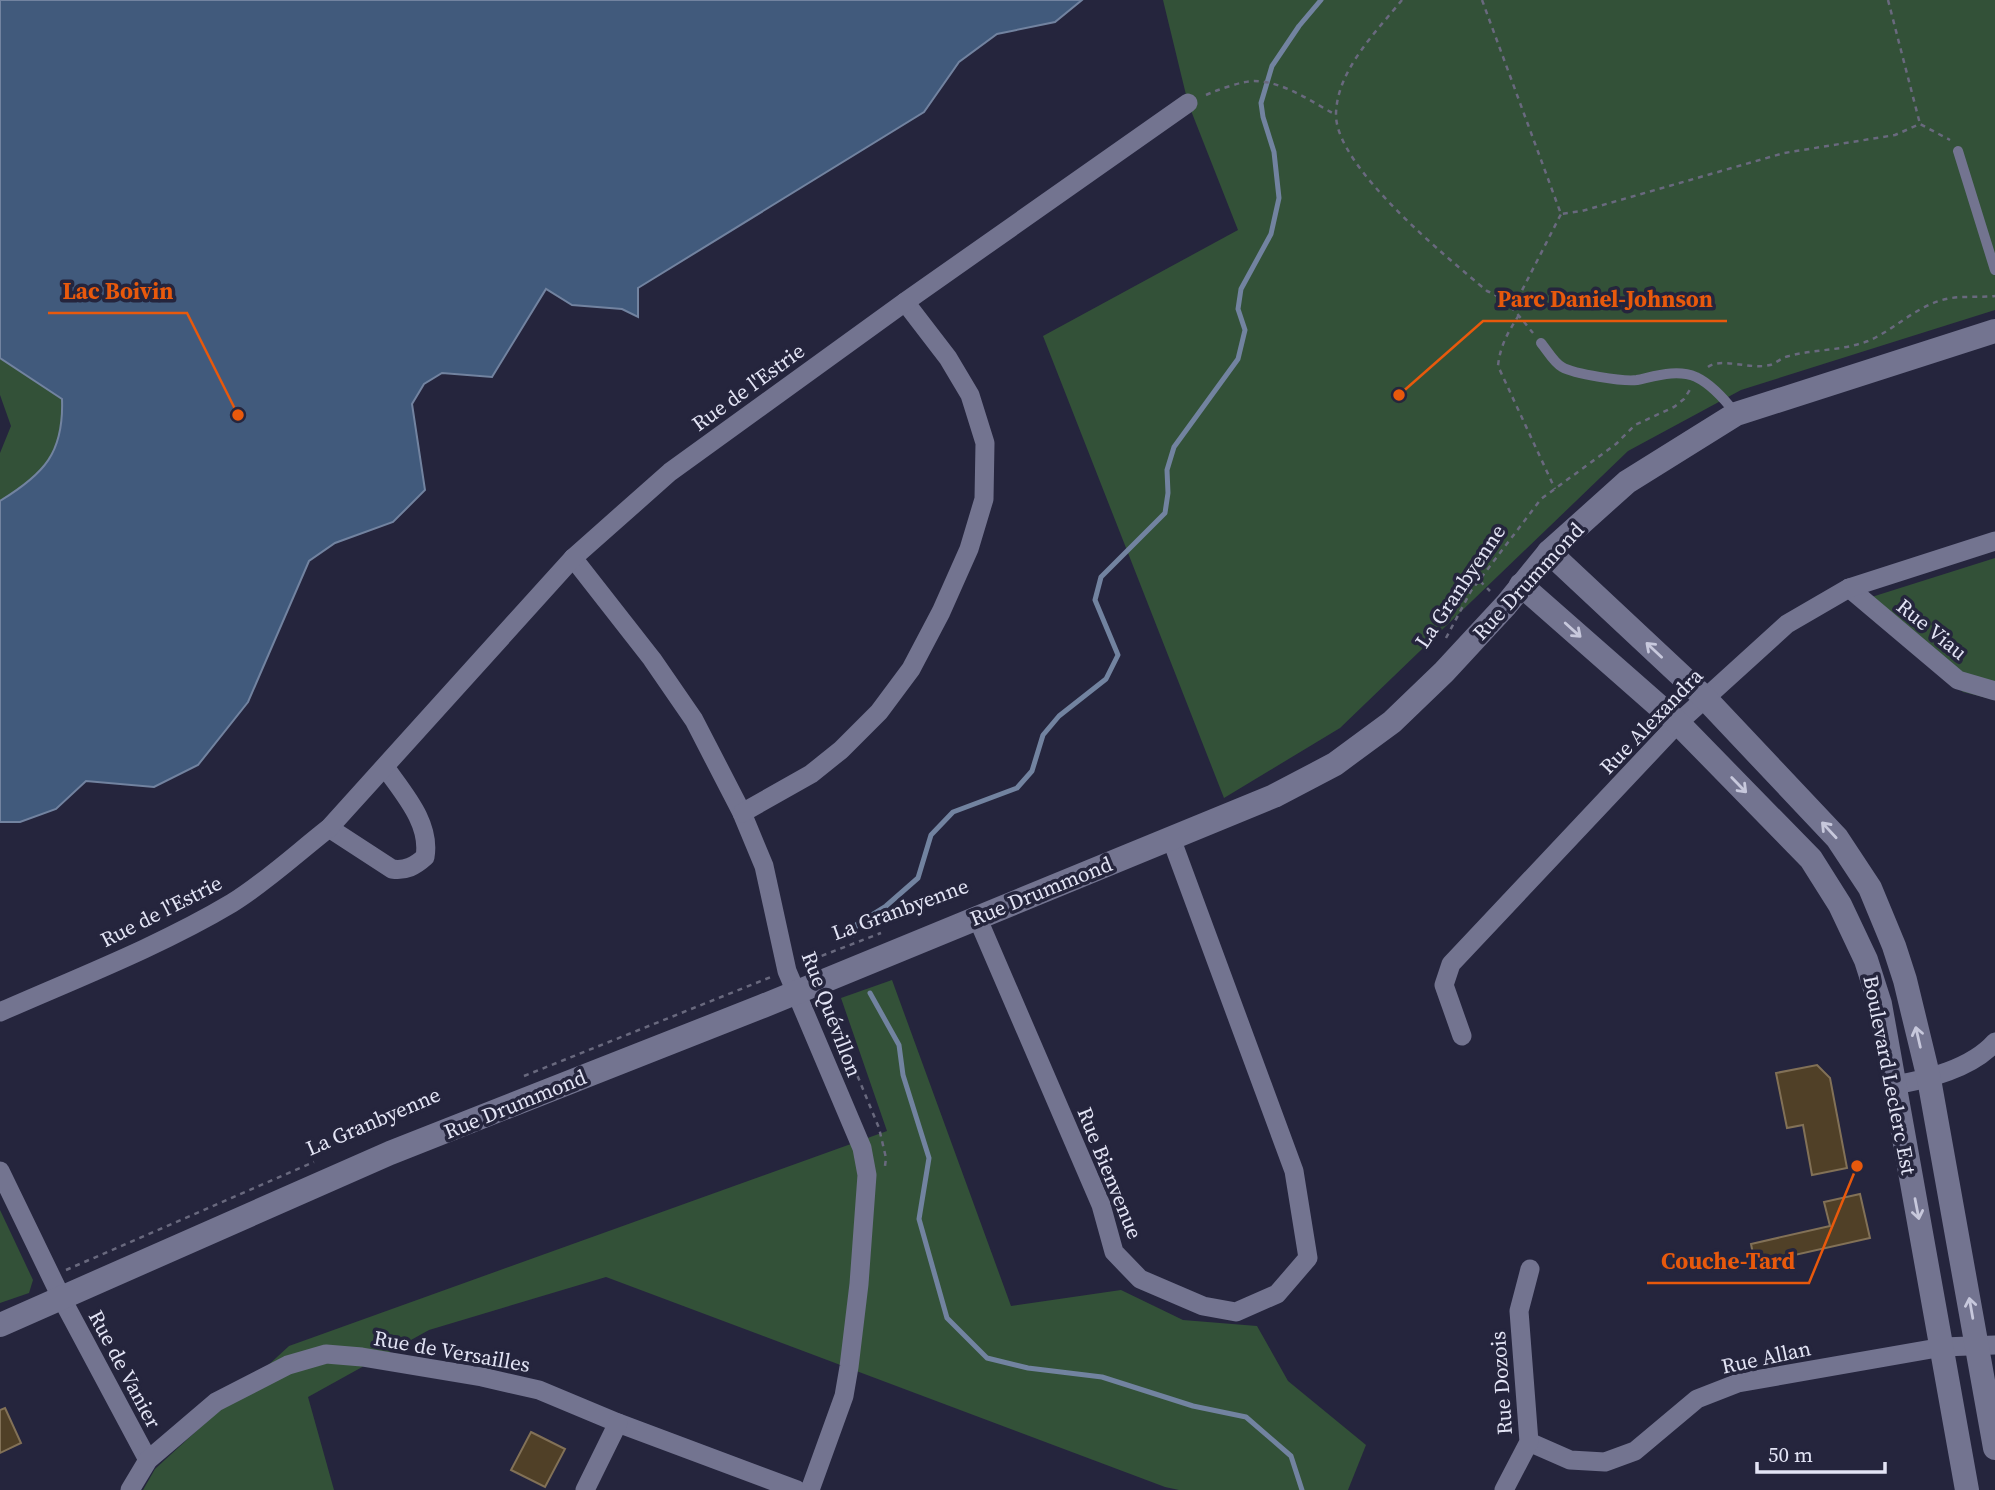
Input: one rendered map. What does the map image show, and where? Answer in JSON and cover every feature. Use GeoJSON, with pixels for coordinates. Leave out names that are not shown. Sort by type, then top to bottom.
{"type":"FeatureCollection","features":[{"type":"Feature","properties":{"kind":"street","name":"Rue de l'Estrie"},"geometry":{"type":"LineString","coordinates":[[0,1012],[176,933],[233,902],[329,828],[573,558],[670,472],[905,302],[1188,103]]}},
{"type":"Feature","properties":{"kind":"street"},"geometry":{"type":"LineString","coordinates":[[742,813],[811,774],[841,750],[879,712],[911,669],[941,612],[969,549],[984,499],[985,443],[970,394],[948,358],[905,302]]}},
{"type":"Feature","properties":{"kind":"street","name":"Rue Drummond"},"geometry":{"type":"LineString","coordinates":[[0,1325],[390,1153],[792,981],[977,917],[1274,796],[1335,764],[1392,722],[1444,672],[1506,605],[1549,552],[1627,482],[1736,414],[1995,331]]}},
{"type":"Feature","properties":{"kind":"street","name":"Rue Alexandra"},"geometry":{"type":"LineString","coordinates":[[1462,1037],[1444,985],[1451,964],[1704,697],[1787,624],[1849,588],[1995,541]]}},
{"type":"Feature","properties":{"kind":"street","name":"Boulevard Leclerc Est"},"geometry":{"type":"LineString","coordinates":[[1549,552],[1704,697],[1837,838],[1870,888],[1902,969],[1929,1080],[1986,1345],[1995,1448]]}},
{"type":"Feature","properties":{"kind":"street","name":"Rue Quévillon"},"geometry":{"type":"LineString","coordinates":[[573,558],[652,659],[694,720],[742,813],[764,866],[792,981],[862,1148],[867,1175],[859,1284],[844,1396],[810,1490]]}},
{"type":"Feature","properties":{"kind":"street","name":"Boulevard Leclerc Est"},"geometry":{"type":"LineString","coordinates":[[1521,585],[1678,723],[1811,859],[1840,905],[1866,960],[1880,1004],[1967,1490]]}},
{"type":"Feature","properties":{"kind":"street","name":"Rue Viau"},"geometry":{"type":"LineString","coordinates":[[1849,588],[1958,680],[1995,691]]}},
{"type":"Feature","properties":{"kind":"street"},"geometry":{"type":"LineString","coordinates":[[329,828],[393,869],[410,868],[425,857],[428,844],[423,825],[385,767]]}},
{"type":"Feature","properties":{"kind":"street","name":"Rue Bienvenue"},"geometry":{"type":"LineString","coordinates":[[977,917],[1101,1205],[1114,1252],[1140,1279],[1203,1306],[1236,1312],[1277,1294],[1308,1258],[1294,1171],[1171,838]]}},
{"type":"Feature","properties":{"kind":"street"},"geometry":{"type":"LineString","coordinates":[[1893,1085],[1929,1080],[1985,1053],[1995,1042]]}},
{"type":"Feature","properties":{"kind":"street"},"geometry":{"type":"LineString","coordinates":[[0,1171],[62,1299]]}},
{"type":"Feature","properties":{"kind":"street","name":"Rue Dozois"},"geometry":{"type":"LineString","coordinates":[[1504,1490],[1529,1442],[1519,1311],[1530,1269]]}},
{"type":"Feature","properties":{"kind":"street","name":"Rue de Vanier"},"geometry":{"type":"LineString","coordinates":[[62,1299],[148,1460]]}},
{"type":"Feature","properties":{"kind":"street","name":"Rue Allan"},"geometry":{"type":"LineString","coordinates":[[1529,1442],[1570,1460],[1605,1462],[1635,1451],[1697,1399],[1738,1383],[1943,1347],[1986,1345]]}},
{"type":"Feature","properties":{"kind":"street","name":"Rue de Versailles"},"geometry":{"type":"LineString","coordinates":[[130,1490],[148,1460],[216,1402],[288,1365],[326,1354],[362,1357],[482,1377],[539,1390],[618,1423],[797,1490]]}},
{"type":"Feature","properties":{"kind":"street"},"geometry":{"type":"LineString","coordinates":[[585,1490],[618,1423]]}},
{"type":"Feature","properties":{"kind":"lane"},"geometry":{"type":"LineString","coordinates":[[1958,151],[1995,270]]}},
{"type":"Feature","properties":{"kind":"lane"},"geometry":{"type":"LineString","coordinates":[[1541,343],[1562,367],[1617,382],[1668,374],[1684,374],[1698,378],[1724,399],[1736,414]]}},
{"type":"Feature","properties":{"kind":"path"},"geometry":{"type":"LineString","coordinates":[[1402,0],[1366,43],[1342,87],[1336,115],[1341,136],[1353,158],[1384,197],[1487,292],[1500,297],[1513,308],[1541,343]]}},
{"type":"Feature","properties":{"kind":"path"},"geometry":{"type":"LineString","coordinates":[[1482,0],[1561,214],[1513,308]]}},
{"type":"Feature","properties":{"kind":"path"},"geometry":{"type":"LineString","coordinates":[[1888,0],[1920,124],[1951,141],[1958,151]]}},
{"type":"Feature","properties":{"kind":"path"},"geometry":{"type":"LineString","coordinates":[[1188,103],[1210,93],[1253,81],[1297,94],[1336,115]]}},
{"type":"Feature","properties":{"kind":"path"},"geometry":{"type":"LineString","coordinates":[[1561,214],[1582,211],[1784,153],[1895,135],[1920,124]]}},
{"type":"Feature","properties":{"kind":"path"},"geometry":{"type":"LineString","coordinates":[[1704,369],[1713,363],[1754,368],[1772,365],[1787,356],[1849,347],[1887,332],[1918,310],[1943,300],[1994,296]]}},
{"type":"Feature","properties":{"kind":"path"},"geometry":{"type":"LineString","coordinates":[[1518,315],[1499,351],[1498,366],[1555,489]]}},
{"type":"Feature","properties":{"kind":"path","name":"La Granbyenne"},"geometry":{"type":"LineString","coordinates":[[1443,645],[1464,601],[1541,499],[1616,444],[1636,425],[1674,407],[1684,399],[1692,386]]}},
{"type":"Feature","properties":{"kind":"path"},"geometry":{"type":"LineString","coordinates":[[1480,581],[1498,598]]}},
{"type":"Feature","properties":{"kind":"path","name":"La Granbyenne"},"geometry":{"type":"LineString","coordinates":[[523,1077],[792,981],[812,959],[888,931]]}},
{"type":"Feature","properties":{"kind":"path","name":"La Granbyenne"},"geometry":{"type":"LineString","coordinates":[[51,1276],[320,1160]]}},
{"type":"Feature","properties":{"kind":"green space"},"geometry":{"type":"Polygon","coordinates":[[[1163,0],[1995,0],[1995,310],[1741,390],[1628,451],[1340,728],[1224,798],[1043,336],[1238,230],[1188,103],[1163,0]]]}},
{"type":"Feature","properties":{"kind":"green space"},"geometry":{"type":"Polygon","coordinates":[[[0,358],[63,399],[64,417],[59,440],[47,462],[31,479],[0,501],[0,453],[11,426],[0,395],[0,358]]]}},
{"type":"Feature","properties":{"kind":"green space"},"geometry":{"type":"Polygon","coordinates":[[[1995,558],[1995,700],[1963,692],[1913,654],[1859,601],[1995,558]]]}},
{"type":"Feature","properties":{"kind":"green space"},"geometry":{"type":"Polygon","coordinates":[[[892,980],[1011,1306],[1121,1290],[1183,1320],[1257,1326],[1288,1381],[1366,1445],[1348,1490],[1179,1490],[1165,1487],[606,1277],[429,1330],[308,1397],[334,1490],[143,1490],[155,1469],[289,1346],[887,1131],[841,998],[892,980]]]}},
{"type":"Feature","properties":{"kind":"green space"},"geometry":{"type":"Polygon","coordinates":[[[0,1210],[33,1280],[29,1293],[0,1303],[0,1210]]]}},
{"type":"Feature","properties":{"kind":"water"},"geometry":{"type":"Polygon","coordinates":[[[0,0],[1082,0],[1055,22],[997,34],[959,62],[924,112],[638,288],[638,317],[622,309],[572,305],[546,289],[492,377],[442,373],[424,384],[412,404],[425,490],[393,522],[335,543],[309,561],[248,702],[198,765],[154,787],[86,781],[56,809],[20,822],[0,822],[0,501],[29,481],[48,460],[59,434],[62,399],[0,358],[0,0]]]}},
{"type":"Feature","properties":{"kind":"building"},"geometry":{"type":"Polygon","coordinates":[[[1817,1065],[1830,1078],[1847,1168],[1812,1175],[1803,1125],[1787,1128],[1776,1073],[1817,1065]]]}},
{"type":"Feature","properties":{"kind":"building"},"geometry":{"type":"Polygon","coordinates":[[[1860,1194],[1870,1238],[1755,1264],[1751,1244],[1830,1226],[1824,1202],[1860,1194]]]}},
{"type":"Feature","properties":{"kind":"building"},"geometry":{"type":"Polygon","coordinates":[[[5,1408],[21,1443],[0,1453],[0,1410],[5,1408]]]}},
{"type":"Feature","properties":{"kind":"building"},"geometry":{"type":"Polygon","coordinates":[[[531,1432],[565,1449],[545,1487],[511,1470],[531,1432]]]}},
{"type":"Feature","properties":{"kind":"waterway"},"geometry":{"type":"LineString","coordinates":[[853,935],[857,924],[886,906],[918,878],[931,835],[953,812],[1017,788],[1032,771],[1043,735],[1059,716],[1106,679],[1118,655],[1095,600],[1101,577],[1165,513],[1167,470],[1174,447],[1238,359],[1245,330],[1238,309],[1241,289],[1271,234],[1279,198],[1274,152],[1261,103],[1272,66],[1299,26],[1321,0]]}},
{"type":"Feature","properties":{"kind":"waterway"},"geometry":{"type":"LineString","coordinates":[[870,993],[899,1045],[903,1075],[929,1158],[919,1219],[947,1318],[987,1358],[1028,1368],[1102,1377],[1193,1406],[1246,1417],[1291,1456],[1302,1490]]}},
{"type":"Feature","properties":{"kind":"place","name":"Parc Daniel-Johnson"},"geometry":{"type":"Point","coordinates":[1399,395]}},
{"type":"Feature","properties":{"kind":"place","name":"Lac Boivin"},"geometry":{"type":"Point","coordinates":[238,415]}},
{"type":"Feature","properties":{"kind":"place","name":"Couche-Tard"},"geometry":{"type":"Point","coordinates":[1857,1166]}}]}
